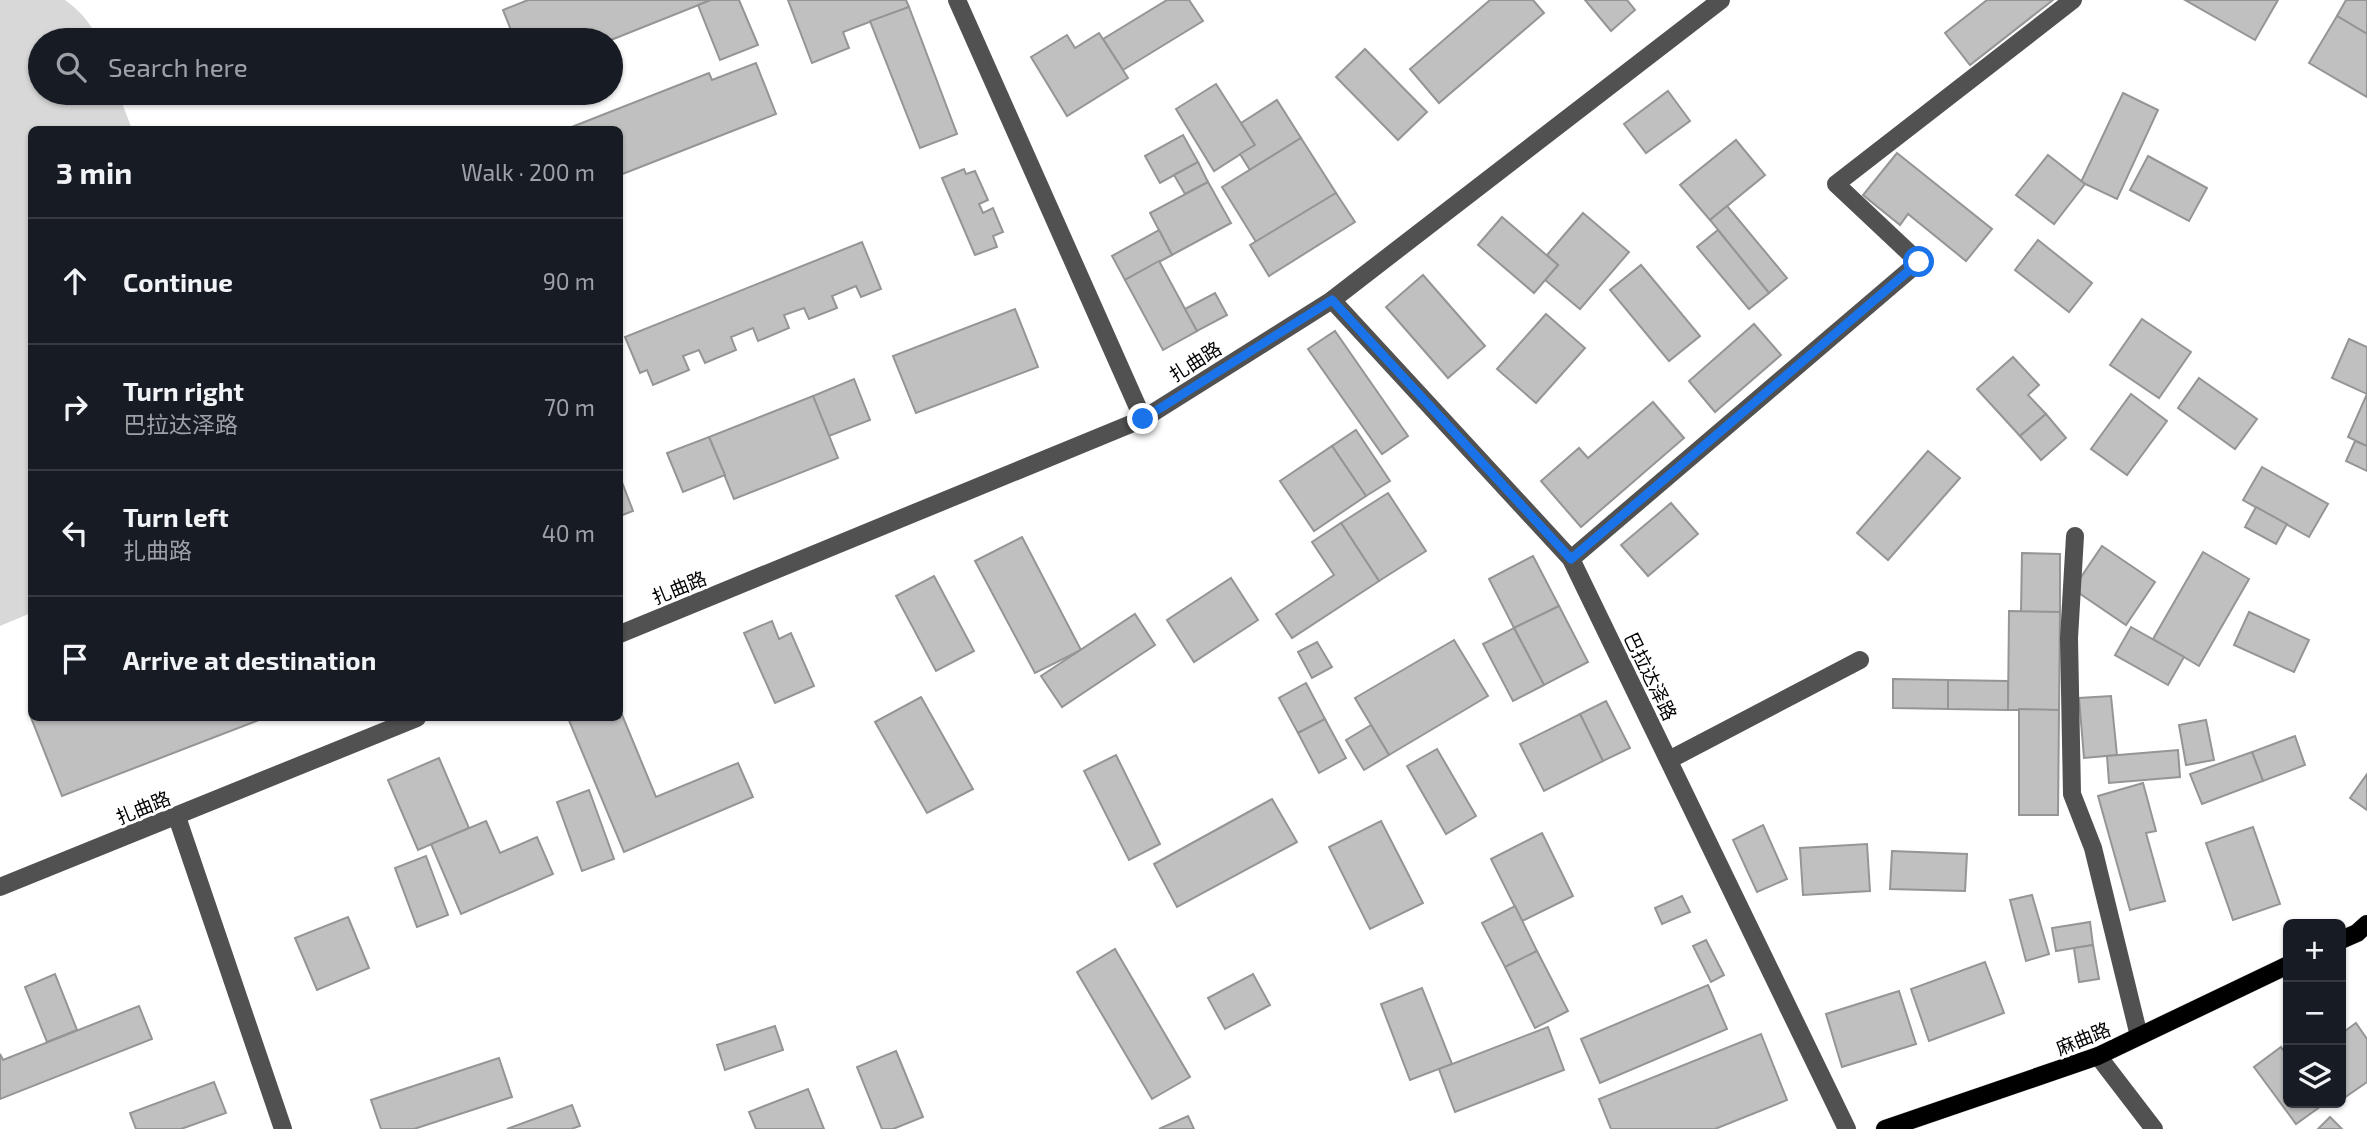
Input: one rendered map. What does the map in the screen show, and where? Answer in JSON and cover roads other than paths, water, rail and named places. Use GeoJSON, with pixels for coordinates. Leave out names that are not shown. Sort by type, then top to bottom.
{"type":"FeatureCollection","features":[{"type":"Feature","properties":{"kind":"main road"},"geometry":{"type":"LineString","coordinates":[[2346,938],[2367,924]]}},
{"type":"Feature","properties":{"kind":"main road","name":"麻曲路"},"geometry":{"type":"LineString","coordinates":[[1885,1129],[2098,1056],[2283,967]]}},
{"type":"Feature","properties":{"kind":"street"},"geometry":{"type":"LineString","coordinates":[[957,0],[1143,419]]}},
{"type":"Feature","properties":{"kind":"street","name":"扎曲路"},"geometry":{"type":"LineString","coordinates":[[623,633],[1143,419],[1332,300],[1721,0]]}},
{"type":"Feature","properties":{"kind":"street"},"geometry":{"type":"LineString","coordinates":[[1571,559],[1919,262],[1836,184],[2073,0]]}},
{"type":"Feature","properties":{"kind":"street","name":"巴拉达泽路"},"geometry":{"type":"LineString","coordinates":[[1332,300],[1571,559],[1847,1129]]}},
{"type":"Feature","properties":{"kind":"street"},"geometry":{"type":"LineString","coordinates":[[2076,536],[2069,638],[2072,794],[2093,848],[2139,1037]]}},
{"type":"Feature","properties":{"kind":"street"},"geometry":{"type":"LineString","coordinates":[[1669,760],[1860,660]]}},
{"type":"Feature","properties":{"kind":"street","name":"扎曲路"},"geometry":{"type":"LineString","coordinates":[[0,887],[410,721]]}},
{"type":"Feature","properties":{"kind":"street"},"geometry":{"type":"LineString","coordinates":[[177,817],[283,1129]]}},
{"type":"Feature","properties":{"kind":"street"},"geometry":{"type":"LineString","coordinates":[[2098,1056],[2154,1129]]}}]}
